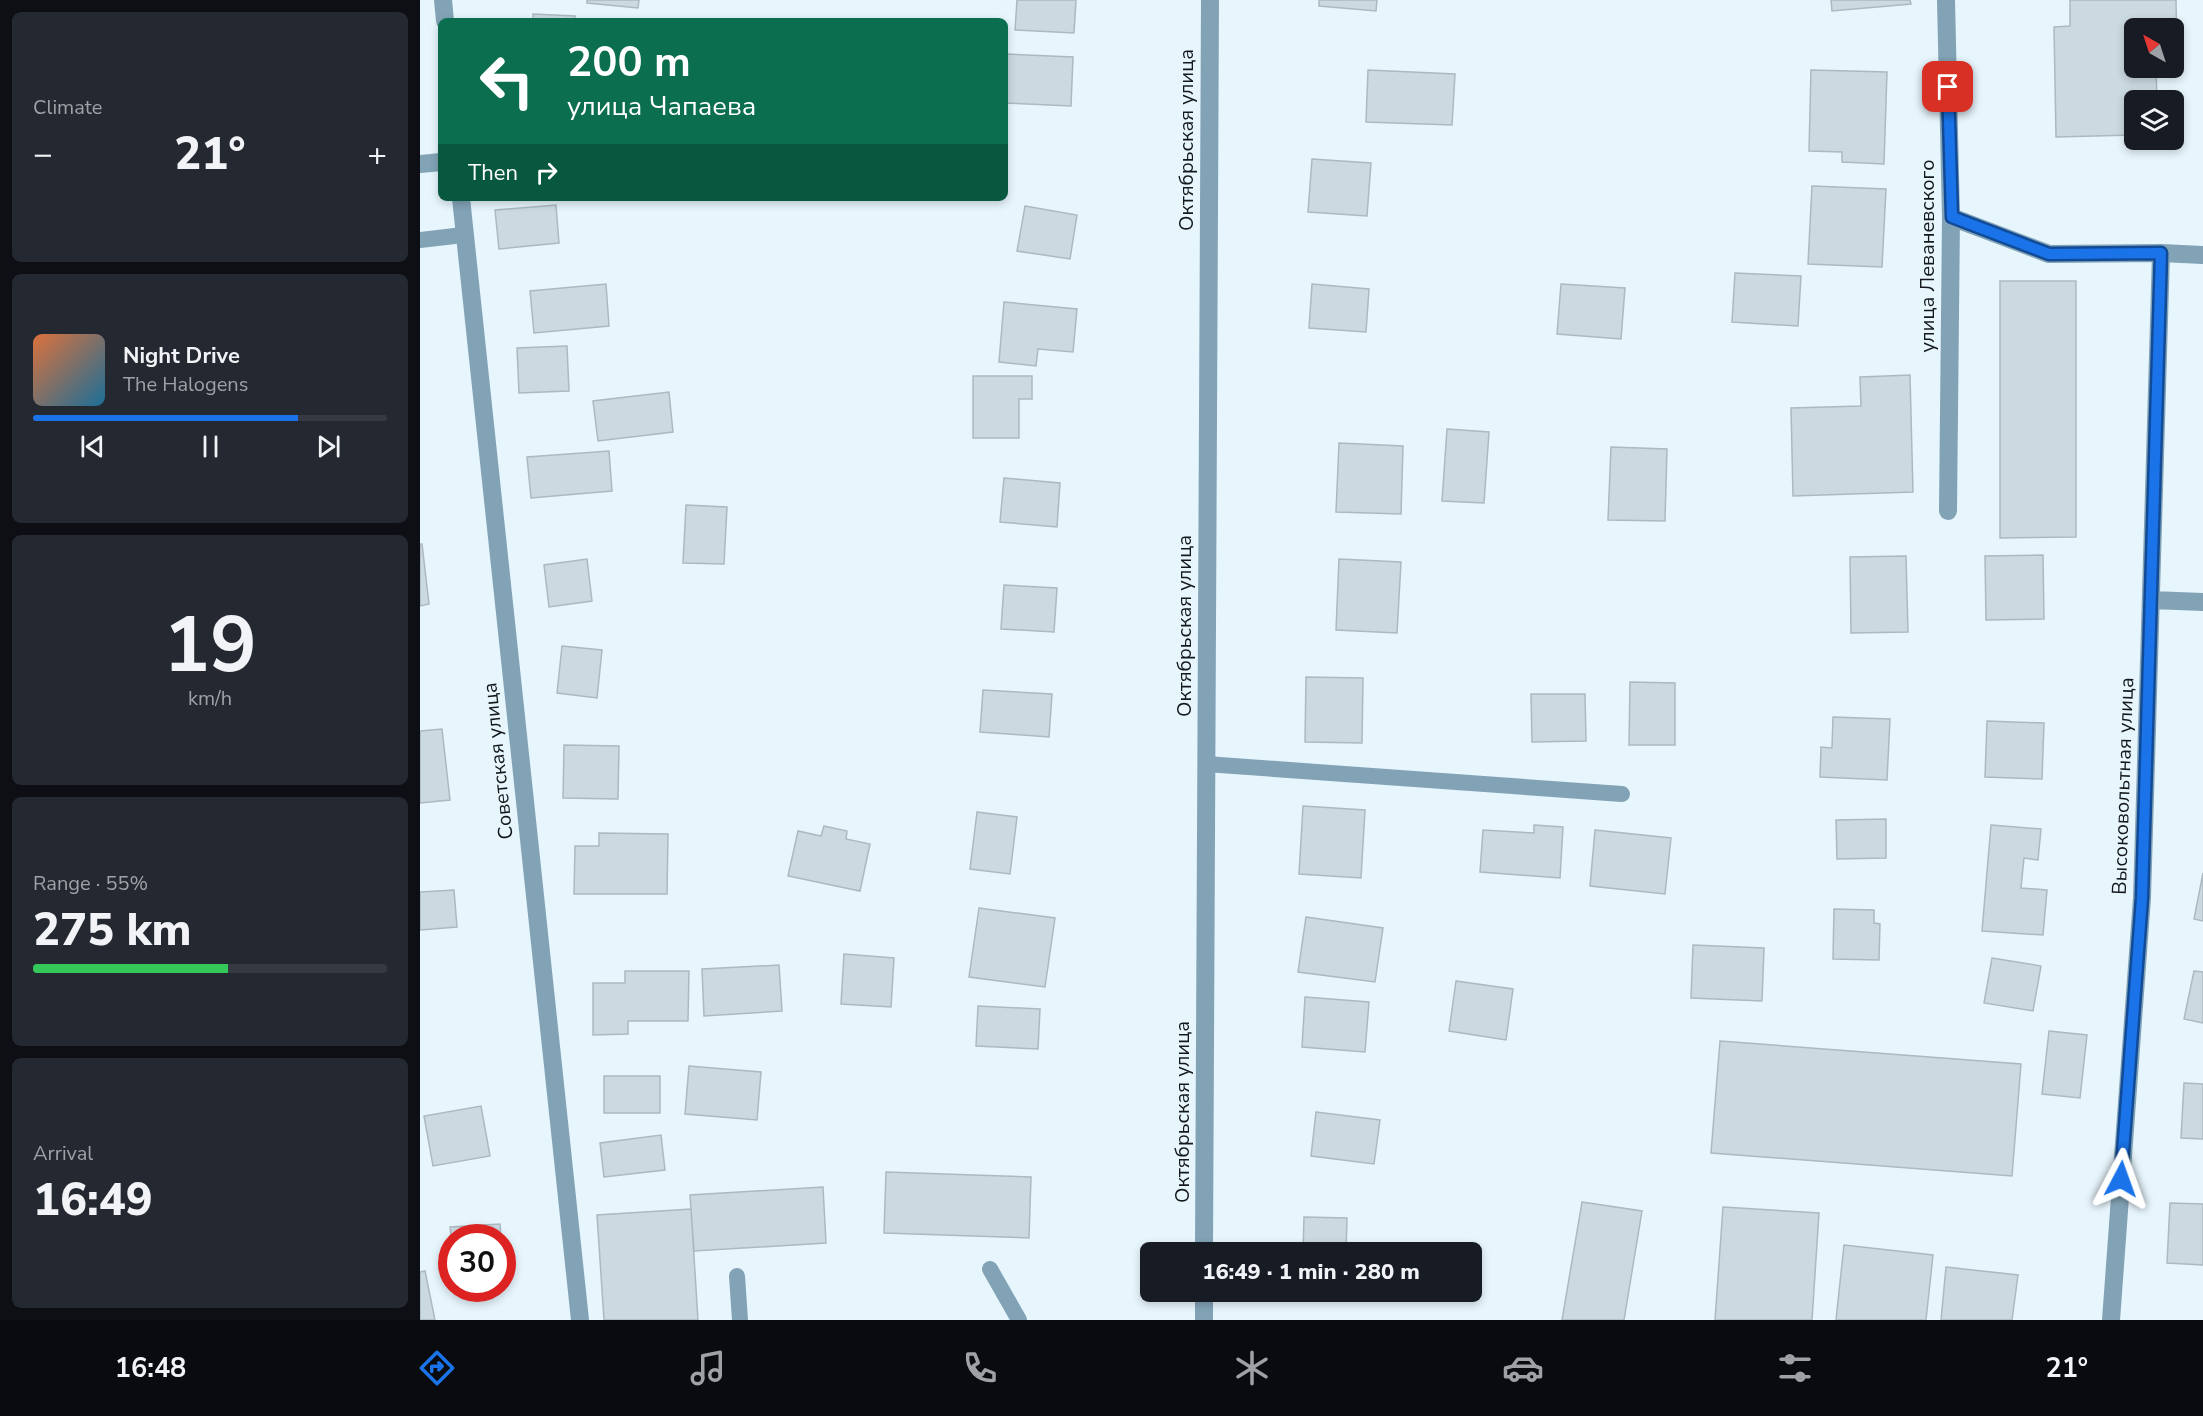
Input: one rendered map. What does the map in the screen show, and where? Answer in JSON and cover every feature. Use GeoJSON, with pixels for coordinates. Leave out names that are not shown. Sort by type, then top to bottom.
{"type":"FeatureCollection","features":[{"type":"Feature","properties":{"kind":"street"},"geometry":{"type":"LineString","coordinates":[[443,0],[445,18]]}},
{"type":"Feature","properties":{"kind":"street","name":"Октябрьская улица"},"geometry":{"type":"LineString","coordinates":[[1204,1242],[1210,0]]}},
{"type":"Feature","properties":{"kind":"street","name":"улица Леваневского"},"geometry":{"type":"LineString","coordinates":[[1946,0],[1952,217],[1948,511]]}},
{"type":"Feature","properties":{"kind":"street"},"geometry":{"type":"LineString","coordinates":[[420,164],[438,162]]}},
{"type":"Feature","properties":{"kind":"street","name":"Советская улица"},"geometry":{"type":"LineString","coordinates":[[460,201],[580,1320]]}},
{"type":"Feature","properties":{"kind":"street"},"geometry":{"type":"LineString","coordinates":[[1952,217],[2049,254],[2203,255]]}},
{"type":"Feature","properties":{"kind":"street","name":"Высоковольтная улица"},"geometry":{"type":"LineString","coordinates":[[2111,1320],[2142,898],[2161,253]]}},
{"type":"Feature","properties":{"kind":"street"},"geometry":{"type":"LineString","coordinates":[[2151,600],[2203,602]]}},
{"type":"Feature","properties":{"kind":"street"},"geometry":{"type":"LineString","coordinates":[[1204,1302],[1204,1320]]}},
{"type":"Feature","properties":{"kind":"lane"},"geometry":{"type":"LineString","coordinates":[[420,240],[463,235]]}},
{"type":"Feature","properties":{"kind":"lane"},"geometry":{"type":"LineString","coordinates":[[1206,764],[1622,794]]}},
{"type":"Feature","properties":{"kind":"lane"},"geometry":{"type":"LineString","coordinates":[[990,1269],[1019,1320]]}},
{"type":"Feature","properties":{"kind":"lane"},"geometry":{"type":"LineString","coordinates":[[737,1276],[740,1320]]}},
{"type":"Feature","properties":{"kind":"building"},"geometry":{"type":"Polygon","coordinates":[[[587,0],[639,0],[638,8],[587,3],[587,0]]]}},
{"type":"Feature","properties":{"kind":"building"},"geometry":{"type":"Polygon","coordinates":[[[1017,0],[1076,0],[1074,33],[1015,30],[1017,0]]]}},
{"type":"Feature","properties":{"kind":"building"},"geometry":{"type":"Polygon","coordinates":[[[1319,0],[1377,0],[1376,11],[1319,6],[1319,0]]]}},
{"type":"Feature","properties":{"kind":"building"},"geometry":{"type":"Polygon","coordinates":[[[1831,0],[1910,0],[1911,4],[1832,11],[1831,0]]]}},
{"type":"Feature","properties":{"kind":"building"},"geometry":{"type":"Polygon","coordinates":[[[2070,0],[2176,0],[2176,18],[2124,18],[2124,78],[2156,78],[2157,90],[2124,90],[2124,135],[2056,137],[2054,27],[2070,26],[2070,0]]]}},
{"type":"Feature","properties":{"kind":"building"},"geometry":{"type":"Polygon","coordinates":[[[533,14],[575,16],[575,18],[533,18],[533,14]]]}},
{"type":"Feature","properties":{"kind":"building"},"geometry":{"type":"Polygon","coordinates":[[[1008,54],[1073,57],[1071,106],[1008,103],[1008,54]]]}},
{"type":"Feature","properties":{"kind":"building"},"geometry":{"type":"Polygon","coordinates":[[[1368,70],[1455,74],[1452,125],[1366,122],[1368,70]]]}},
{"type":"Feature","properties":{"kind":"building"},"geometry":{"type":"Polygon","coordinates":[[[1811,70],[1887,72],[1884,164],[1842,162],[1842,152],[1809,151],[1811,70]]]}},
{"type":"Feature","properties":{"kind":"building"},"geometry":{"type":"Polygon","coordinates":[[[1312,159],[1371,163],[1367,216],[1308,212],[1312,159]]]}},
{"type":"Feature","properties":{"kind":"building"},"geometry":{"type":"Polygon","coordinates":[[[1812,186],[1886,189],[1882,267],[1808,264],[1812,186]]]}},
{"type":"Feature","properties":{"kind":"building"},"geometry":{"type":"Polygon","coordinates":[[[556,205],[559,243],[499,249],[495,210],[556,205]]]}},
{"type":"Feature","properties":{"kind":"building"},"geometry":{"type":"Polygon","coordinates":[[[1025,206],[1077,215],[1070,259],[1017,251],[1025,206]]]}},
{"type":"Feature","properties":{"kind":"building"},"geometry":{"type":"Polygon","coordinates":[[[1735,273],[1801,276],[1798,326],[1732,322],[1735,273]]]}},
{"type":"Feature","properties":{"kind":"building"},"geometry":{"type":"Polygon","coordinates":[[[2000,281],[2076,281],[2076,537],[2000,538],[2000,281]]]}},
{"type":"Feature","properties":{"kind":"building"},"geometry":{"type":"Polygon","coordinates":[[[606,284],[609,326],[534,333],[530,291],[606,284]]]}},
{"type":"Feature","properties":{"kind":"building"},"geometry":{"type":"Polygon","coordinates":[[[1312,284],[1369,289],[1366,332],[1309,328],[1312,284]]]}},
{"type":"Feature","properties":{"kind":"building"},"geometry":{"type":"Polygon","coordinates":[[[1561,284],[1625,288],[1621,339],[1557,334],[1561,284]]]}},
{"type":"Feature","properties":{"kind":"building"},"geometry":{"type":"Polygon","coordinates":[[[1004,302],[1077,309],[1073,352],[1038,349],[1036,366],[999,362],[1004,302]]]}},
{"type":"Feature","properties":{"kind":"building"},"geometry":{"type":"Polygon","coordinates":[[[567,346],[569,391],[519,393],[517,348],[567,346]]]}},
{"type":"Feature","properties":{"kind":"building"},"geometry":{"type":"Polygon","coordinates":[[[1910,375],[1913,492],[1793,496],[1791,408],[1861,406],[1860,377],[1910,375]]]}},
{"type":"Feature","properties":{"kind":"building"},"geometry":{"type":"Polygon","coordinates":[[[973,376],[1032,376],[1032,399],[1019,399],[1019,438],[973,438],[973,376]]]}},
{"type":"Feature","properties":{"kind":"building"},"geometry":{"type":"Polygon","coordinates":[[[669,392],[673,432],[598,441],[593,401],[669,392]]]}},
{"type":"Feature","properties":{"kind":"building"},"geometry":{"type":"Polygon","coordinates":[[[1447,429],[1489,432],[1484,503],[1442,501],[1447,429]]]}},
{"type":"Feature","properties":{"kind":"building"},"geometry":{"type":"Polygon","coordinates":[[[1339,443],[1403,446],[1401,514],[1336,512],[1339,443]]]}},
{"type":"Feature","properties":{"kind":"building"},"geometry":{"type":"Polygon","coordinates":[[[1611,447],[1667,449],[1665,521],[1608,520],[1611,447]]]}},
{"type":"Feature","properties":{"kind":"building"},"geometry":{"type":"Polygon","coordinates":[[[609,451],[612,491],[531,498],[527,457],[609,451]]]}},
{"type":"Feature","properties":{"kind":"building"},"geometry":{"type":"Polygon","coordinates":[[[1004,478],[1060,483],[1057,527],[1000,522],[1004,478]]]}},
{"type":"Feature","properties":{"kind":"building"},"geometry":{"type":"Polygon","coordinates":[[[686,505],[727,507],[724,564],[683,563],[686,505]]]}},
{"type":"Feature","properties":{"kind":"building"},"geometry":{"type":"Polygon","coordinates":[[[420,544],[422,544],[429,604],[420,606],[420,544]]]}},
{"type":"Feature","properties":{"kind":"building"},"geometry":{"type":"Polygon","coordinates":[[[2043,555],[2044,619],[1986,620],[1985,556],[2043,555]]]}},
{"type":"Feature","properties":{"kind":"building"},"geometry":{"type":"Polygon","coordinates":[[[1906,556],[1908,632],[1851,633],[1850,557],[1906,556]]]}},
{"type":"Feature","properties":{"kind":"building"},"geometry":{"type":"Polygon","coordinates":[[[587,559],[592,601],[549,607],[544,565],[587,559]]]}},
{"type":"Feature","properties":{"kind":"building"},"geometry":{"type":"Polygon","coordinates":[[[1339,559],[1401,562],[1397,633],[1336,630],[1339,559]]]}},
{"type":"Feature","properties":{"kind":"building"},"geometry":{"type":"Polygon","coordinates":[[[1004,585],[1057,588],[1054,632],[1001,629],[1004,585]]]}},
{"type":"Feature","properties":{"kind":"building"},"geometry":{"type":"Polygon","coordinates":[[[562,646],[602,650],[597,698],[557,693],[562,646]]]}},
{"type":"Feature","properties":{"kind":"building"},"geometry":{"type":"Polygon","coordinates":[[[1306,677],[1363,678],[1362,743],[1305,742],[1306,677]]]}},
{"type":"Feature","properties":{"kind":"building"},"geometry":{"type":"Polygon","coordinates":[[[1630,682],[1675,683],[1675,745],[1629,745],[1630,682]]]}},
{"type":"Feature","properties":{"kind":"building"},"geometry":{"type":"Polygon","coordinates":[[[983,690],[1052,694],[1049,737],[980,732],[983,690]]]}},
{"type":"Feature","properties":{"kind":"building"},"geometry":{"type":"Polygon","coordinates":[[[1531,694],[1585,694],[1586,741],[1532,742],[1531,694]]]}},
{"type":"Feature","properties":{"kind":"building"},"geometry":{"type":"Polygon","coordinates":[[[1833,717],[1890,719],[1887,780],[1820,777],[1821,747],[1832,748],[1833,717]]]}},
{"type":"Feature","properties":{"kind":"building"},"geometry":{"type":"Polygon","coordinates":[[[1987,721],[2044,723],[2042,779],[1985,777],[1987,721]]]}},
{"type":"Feature","properties":{"kind":"building"},"geometry":{"type":"Polygon","coordinates":[[[442,729],[450,800],[420,803],[420,731],[442,729]]]}},
{"type":"Feature","properties":{"kind":"building"},"geometry":{"type":"Polygon","coordinates":[[[564,745],[619,746],[618,799],[563,798],[564,745]]]}},
{"type":"Feature","properties":{"kind":"building"},"geometry":{"type":"Polygon","coordinates":[[[1303,806],[1365,810],[1361,878],[1299,874],[1303,806]]]}},
{"type":"Feature","properties":{"kind":"building"},"geometry":{"type":"Polygon","coordinates":[[[977,812],[1017,817],[1010,874],[970,869],[977,812]]]}},
{"type":"Feature","properties":{"kind":"building"},"geometry":{"type":"Polygon","coordinates":[[[1886,819],[1886,858],[1837,859],[1836,820],[1886,819]]]}},
{"type":"Feature","properties":{"kind":"building"},"geometry":{"type":"Polygon","coordinates":[[[1534,825],[1563,827],[1560,878],[1480,872],[1483,830],[1534,833],[1534,825]]]}},
{"type":"Feature","properties":{"kind":"building"},"geometry":{"type":"Polygon","coordinates":[[[1991,825],[2041,829],[2038,860],[2024,858],[2021,888],[2047,890],[2043,935],[1982,931],[1991,825]]]}},
{"type":"Feature","properties":{"kind":"building"},"geometry":{"type":"Polygon","coordinates":[[[824,826],[847,831],[846,839],[870,844],[860,891],[788,876],[798,831],[821,836],[824,826]]]}},
{"type":"Feature","properties":{"kind":"building"},"geometry":{"type":"Polygon","coordinates":[[[1595,830],[1671,838],[1665,894],[1590,886],[1595,830]]]}},
{"type":"Feature","properties":{"kind":"building"},"geometry":{"type":"Polygon","coordinates":[[[599,833],[668,834],[667,894],[574,894],[575,846],[599,846],[599,833]]]}},
{"type":"Feature","properties":{"kind":"building"},"geometry":{"type":"Polygon","coordinates":[[[2203,873],[2203,921],[2194,919],[2203,873]]]}},
{"type":"Feature","properties":{"kind":"building"},"geometry":{"type":"Polygon","coordinates":[[[454,890],[457,927],[420,930],[420,892],[454,890]]]}},
{"type":"Feature","properties":{"kind":"building"},"geometry":{"type":"Polygon","coordinates":[[[979,908],[1055,918],[1045,987],[969,977],[979,908]]]}},
{"type":"Feature","properties":{"kind":"building"},"geometry":{"type":"Polygon","coordinates":[[[1834,909],[1874,910],[1874,923],[1880,924],[1879,960],[1833,959],[1834,909]]]}},
{"type":"Feature","properties":{"kind":"building"},"geometry":{"type":"Polygon","coordinates":[[[1306,917],[1383,928],[1375,982],[1298,972],[1306,917]]]}},
{"type":"Feature","properties":{"kind":"building"},"geometry":{"type":"Polygon","coordinates":[[[1693,945],[1764,948],[1762,1001],[1691,998],[1693,945]]]}},
{"type":"Feature","properties":{"kind":"building"},"geometry":{"type":"Polygon","coordinates":[[[844,954],[894,958],[891,1007],[841,1004],[844,954]]]}},
{"type":"Feature","properties":{"kind":"building"},"geometry":{"type":"Polygon","coordinates":[[[1992,958],[2041,966],[2033,1011],[1984,1003],[1992,958]]]}},
{"type":"Feature","properties":{"kind":"building"},"geometry":{"type":"Polygon","coordinates":[[[779,965],[782,1011],[704,1016],[702,969],[779,965]]]}},
{"type":"Feature","properties":{"kind":"building"},"geometry":{"type":"Polygon","coordinates":[[[625,971],[689,971],[688,1021],[628,1021],[628,1034],[593,1035],[593,983],[625,983],[625,971]]]}},
{"type":"Feature","properties":{"kind":"building"},"geometry":{"type":"Polygon","coordinates":[[[2194,971],[2203,972],[2203,1023],[2184,1019],[2194,971]]]}},
{"type":"Feature","properties":{"kind":"building"},"geometry":{"type":"Polygon","coordinates":[[[1456,981],[1513,989],[1506,1040],[1449,1031],[1456,981]]]}},
{"type":"Feature","properties":{"kind":"building"},"geometry":{"type":"Polygon","coordinates":[[[1305,997],[1369,1002],[1365,1052],[1302,1047],[1305,997]]]}},
{"type":"Feature","properties":{"kind":"building"},"geometry":{"type":"Polygon","coordinates":[[[978,1006],[1040,1009],[1038,1049],[976,1046],[978,1006]]]}},
{"type":"Feature","properties":{"kind":"building"},"geometry":{"type":"Polygon","coordinates":[[[2049,1031],[2087,1035],[2080,1098],[2042,1094],[2049,1031]]]}},
{"type":"Feature","properties":{"kind":"building"},"geometry":{"type":"Polygon","coordinates":[[[1720,1041],[2021,1064],[2012,1176],[1711,1153],[1720,1041]]]}},
{"type":"Feature","properties":{"kind":"building"},"geometry":{"type":"Polygon","coordinates":[[[689,1066],[761,1072],[757,1120],[685,1114],[689,1066]]]}},
{"type":"Feature","properties":{"kind":"building"},"geometry":{"type":"Polygon","coordinates":[[[604,1076],[660,1076],[660,1113],[604,1113],[604,1076]]]}},
{"type":"Feature","properties":{"kind":"building"},"geometry":{"type":"Polygon","coordinates":[[[2184,1083],[2203,1084],[2203,1139],[2181,1138],[2184,1083]]]}},
{"type":"Feature","properties":{"kind":"building"},"geometry":{"type":"Polygon","coordinates":[[[481,1106],[490,1156],[433,1166],[424,1116],[481,1106]]]}},
{"type":"Feature","properties":{"kind":"building"},"geometry":{"type":"Polygon","coordinates":[[[1316,1112],[1380,1120],[1374,1164],[1311,1156],[1316,1112]]]}},
{"type":"Feature","properties":{"kind":"building"},"geometry":{"type":"Polygon","coordinates":[[[661,1135],[665,1170],[604,1177],[600,1143],[661,1135]]]}},
{"type":"Feature","properties":{"kind":"building"},"geometry":{"type":"Polygon","coordinates":[[[886,1172],[1031,1177],[1029,1238],[884,1233],[886,1172]]]}},
{"type":"Feature","properties":{"kind":"building"},"geometry":{"type":"Polygon","coordinates":[[[823,1187],[826,1243],[694,1251],[690,1195],[823,1187]]]}},
{"type":"Feature","properties":{"kind":"building"},"geometry":{"type":"Polygon","coordinates":[[[1582,1202],[1642,1211],[1624,1320],[1562,1320],[1582,1202]]]}},
{"type":"Feature","properties":{"kind":"building"},"geometry":{"type":"Polygon","coordinates":[[[2170,1203],[2203,1204],[2203,1265],[2167,1263],[2170,1203]]]}},
{"type":"Feature","properties":{"kind":"building"},"geometry":{"type":"Polygon","coordinates":[[[1723,1207],[1819,1213],[1812,1320],[1715,1320],[1723,1207]]]}},
{"type":"Feature","properties":{"kind":"building"},"geometry":{"type":"Polygon","coordinates":[[[691,1209],[698,1320],[604,1320],[597,1215],[691,1209]]]}},
{"type":"Feature","properties":{"kind":"building"},"geometry":{"type":"Polygon","coordinates":[[[1304,1217],[1347,1218],[1346,1242],[1303,1242],[1304,1217]]]}},
{"type":"Feature","properties":{"kind":"building"},"geometry":{"type":"Polygon","coordinates":[[[1844,1245],[1933,1255],[1926,1320],[1836,1320],[1844,1245]]]}},
{"type":"Feature","properties":{"kind":"building"},"geometry":{"type":"Polygon","coordinates":[[[1946,1267],[2018,1275],[2012,1320],[1941,1320],[1946,1267]]]}},
{"type":"Feature","properties":{"kind":"building"},"geometry":{"type":"Polygon","coordinates":[[[425,1271],[435,1320],[420,1320],[420,1272],[425,1271]]]}},
{"type":"Feature","properties":{"kind":"route"},"geometry":{"type":"LineString","coordinates":[[1948,87],[1952,217],[2049,254],[2161,253],[2142,898],[2121,1179]]}}]}
